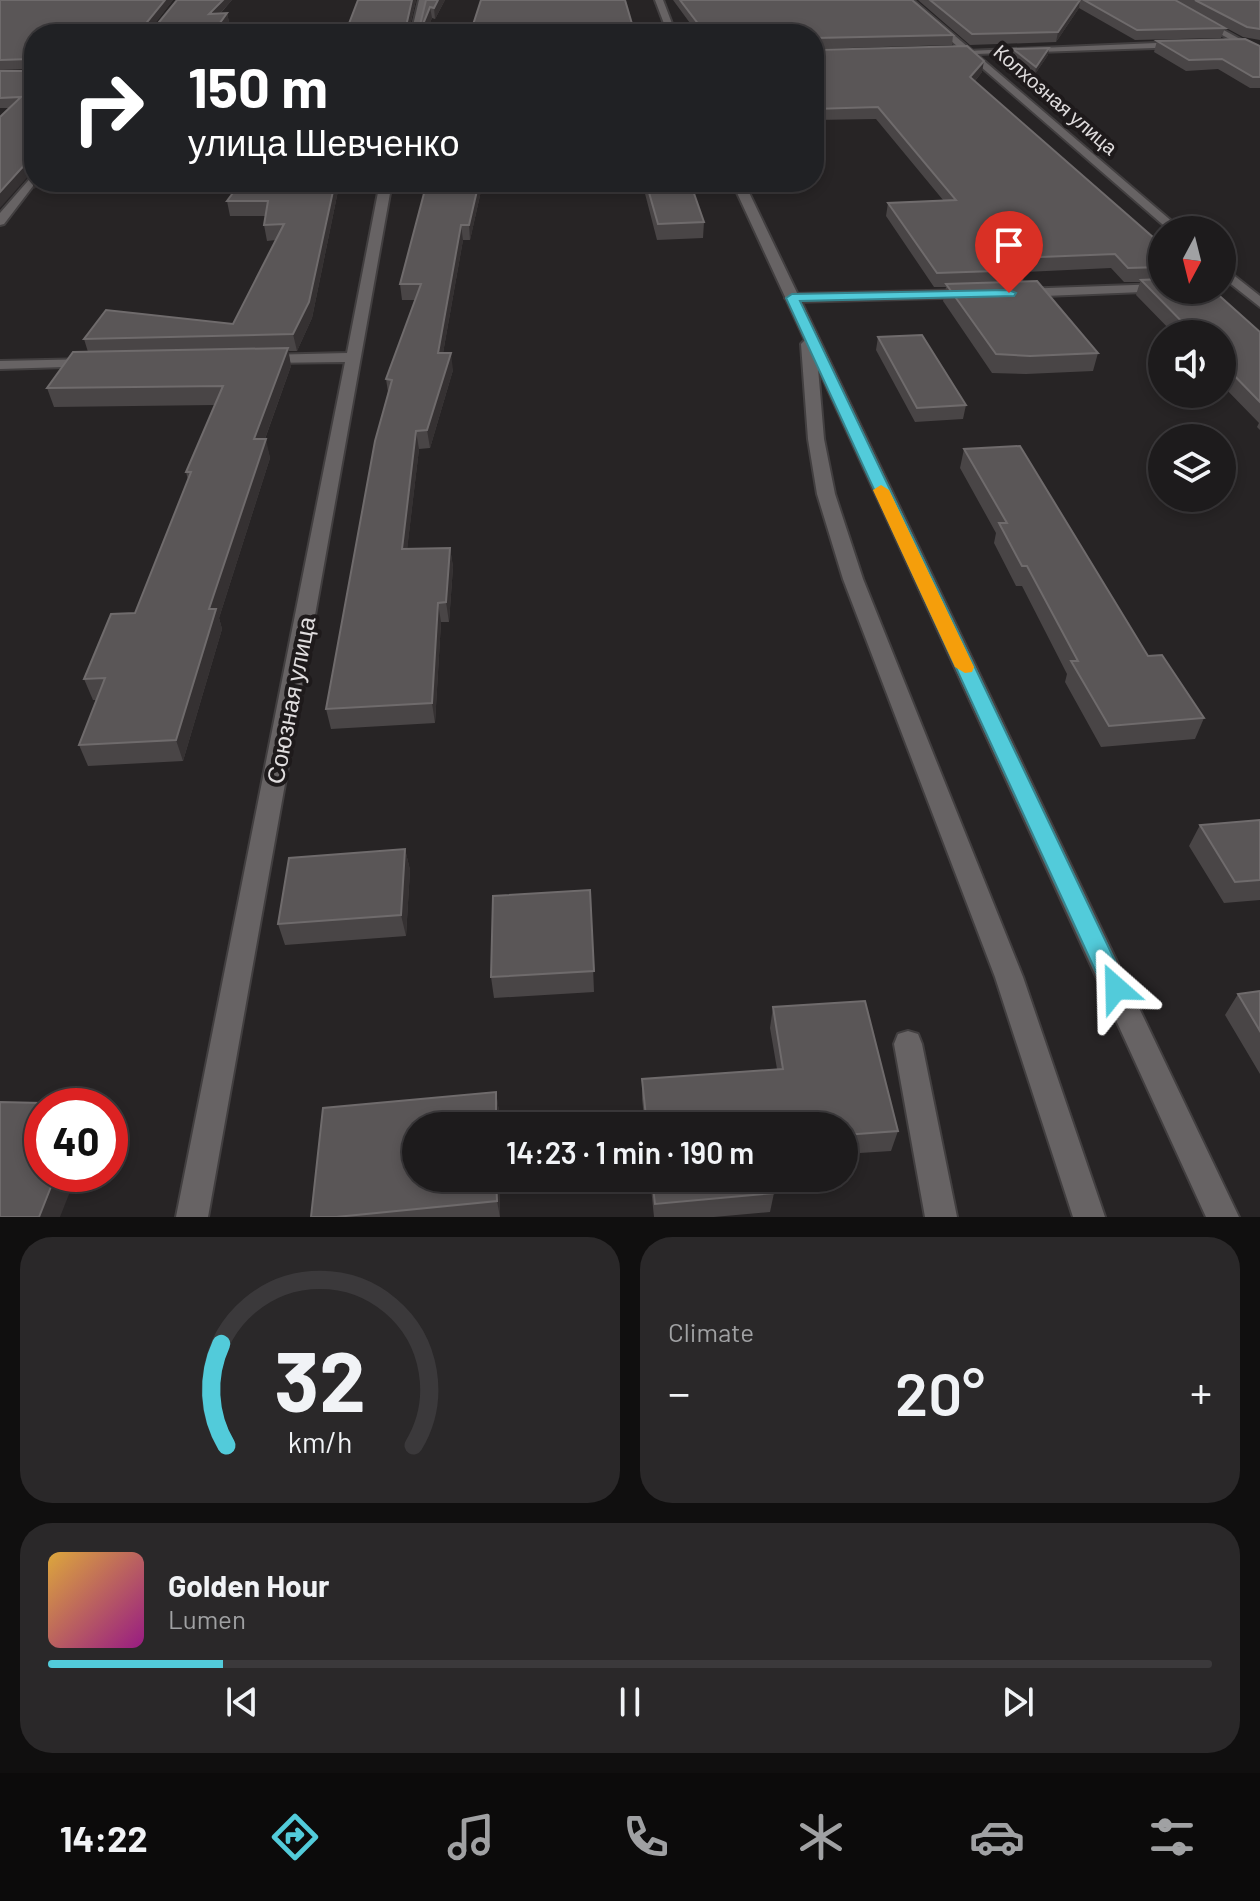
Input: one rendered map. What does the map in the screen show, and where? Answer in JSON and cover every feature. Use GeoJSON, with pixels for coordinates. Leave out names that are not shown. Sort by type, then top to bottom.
{"type":"FeatureCollection","features":[{"type":"Feature","properties":{"kind":"street"},"geometry":{"type":"LineString","coordinates":[[417,24],[423,0]]}},
{"type":"Feature","properties":{"kind":"street"},"geometry":{"type":"LineString","coordinates":[[659,0],[668,24]]}},
{"type":"Feature","properties":{"kind":"street","name":"Колхозная улица"},"geometry":{"type":"LineString","coordinates":[[908,0],[1160,216]]}},
{"type":"Feature","properties":{"kind":"street"},"geometry":{"type":"LineString","coordinates":[[1163,0],[1260,53]]}},
{"type":"Feature","properties":{"kind":"street"},"geometry":{"type":"LineString","coordinates":[[1221,44],[1260,43]]}},
{"type":"Feature","properties":{"kind":"street"},"geometry":{"type":"LineString","coordinates":[[943,52],[1195,45]]}},
{"type":"Feature","properties":{"kind":"street"},"geometry":{"type":"LineString","coordinates":[[0,221],[24,190]]}},
{"type":"Feature","properties":{"kind":"street","name":"Союзная улица"},"geometry":{"type":"LineString","coordinates":[[192,1217],[384,192]]}},
{"type":"Feature","properties":{"kind":"street"},"geometry":{"type":"LineString","coordinates":[[743,192],[1223,1217]]}},
{"type":"Feature","properties":{"kind":"street"},"geometry":{"type":"LineString","coordinates":[[1236,282],[1260,303]]}},
{"type":"Feature","properties":{"kind":"street"},"geometry":{"type":"LineString","coordinates":[[1236,286],[1260,285]]}},
{"type":"Feature","properties":{"kind":"street"},"geometry":{"type":"LineString","coordinates":[[1009,293],[1148,288]]}},
{"type":"Feature","properties":{"kind":"street"},"geometry":{"type":"LineString","coordinates":[[792,298],[994,293]]}},
{"type":"Feature","properties":{"kind":"street"},"geometry":{"type":"LineString","coordinates":[[807,332],[816,439],[830,508],[853,579],[1009,977],[1089,1217]]}},
{"type":"Feature","properties":{"kind":"street"},"geometry":{"type":"LineString","coordinates":[[247,359],[355,357]]}},
{"type":"Feature","properties":{"kind":"street"},"geometry":{"type":"LineString","coordinates":[[0,365],[108,363]]}},
{"type":"Feature","properties":{"kind":"street"},"geometry":{"type":"LineString","coordinates":[[908,1044],[941,1217]]}},
{"type":"Feature","properties":{"kind":"building"},"geometry":{"type":"Polygon","coordinates":[[[0,0],[165,0],[145,24],[24,24],[24,59],[0,60],[0,0]]]}},
{"type":"Feature","properties":{"kind":"building"},"geometry":{"type":"Polygon","coordinates":[[[177,0],[223,0],[209,14],[227,13],[219,24],[157,24],[177,0]]]}},
{"type":"Feature","properties":{"kind":"building"},"geometry":{"type":"Polygon","coordinates":[[[358,0],[412,0],[408,24],[349,24],[358,0]]]}},
{"type":"Feature","properties":{"kind":"building"},"geometry":{"type":"Polygon","coordinates":[[[426,0],[438,0],[434,8],[430,7],[423,24],[420,24],[426,0]]]}},
{"type":"Feature","properties":{"kind":"building"},"geometry":{"type":"Polygon","coordinates":[[[481,0],[625,0],[632,24],[473,24],[481,0]]]}},
{"type":"Feature","properties":{"kind":"building"},"geometry":{"type":"Polygon","coordinates":[[[680,0],[912,0],[953,35],[824,38],[824,24],[698,24],[680,0]]]}},
{"type":"Feature","properties":{"kind":"building"},"geometry":{"type":"Polygon","coordinates":[[[930,0],[1080,0],[1058,32],[972,34],[930,0]]]}},
{"type":"Feature","properties":{"kind":"building"},"geometry":{"type":"Polygon","coordinates":[[[1084,0],[1175,0],[1225,28],[1137,30],[1084,0]]]}},
{"type":"Feature","properties":{"kind":"building"},"geometry":{"type":"Polygon","coordinates":[[[1195,0],[1260,0],[1260,29],[1247,27],[1195,0]]]}},
{"type":"Feature","properties":{"kind":"building"},"geometry":{"type":"Polygon","coordinates":[[[1245,39],[1260,46],[1260,77],[1253,77],[1222,59],[1189,60],[1157,41],[1245,39]]]}},
{"type":"Feature","properties":{"kind":"building"},"geometry":{"type":"Polygon","coordinates":[[[967,46],[984,61],[970,77],[1148,233],[1148,267],[1128,268],[1115,254],[1015,258],[1025,270],[937,273],[888,203],[956,200],[878,107],[824,109],[824,50],[967,46]]]}},
{"type":"Feature","properties":{"kind":"building"},"geometry":{"type":"Polygon","coordinates":[[[1049,48],[1036,67],[1013,49],[1049,48]]]}},
{"type":"Feature","properties":{"kind":"building"},"geometry":{"type":"Polygon","coordinates":[[[0,71],[24,71],[24,165],[0,192],[0,117],[21,97],[0,98],[0,71]]]}},
{"type":"Feature","properties":{"kind":"building"},"geometry":{"type":"Polygon","coordinates":[[[234,192],[333,192],[309,302],[293,334],[84,339],[106,310],[233,324],[284,224],[264,225],[268,201],[227,201],[234,192]]]}},
{"type":"Feature","properties":{"kind":"building"},"geometry":{"type":"Polygon","coordinates":[[[424,192],[477,192],[469,225],[461,225],[438,353],[451,353],[427,430],[416,431],[402,549],[450,548],[446,602],[438,603],[432,703],[326,709],[375,441],[392,380],[386,379],[421,284],[400,284],[424,192]]]}},
{"type":"Feature","properties":{"kind":"building"},"geometry":{"type":"Polygon","coordinates":[[[649,192],[694,192],[704,222],[658,224],[649,192]]]}},
{"type":"Feature","properties":{"kind":"building"},"geometry":{"type":"Polygon","coordinates":[[[1037,281],[1098,353],[996,354],[946,284],[1037,281]]]}},
{"type":"Feature","properties":{"kind":"building"},"geometry":{"type":"Polygon","coordinates":[[[1165,304],[1229,304],[1260,332],[1260,402],[1236,377],[1236,320],[1180,320],[1165,304]]]}},
{"type":"Feature","properties":{"kind":"building"},"geometry":{"type":"Polygon","coordinates":[[[922,335],[966,405],[917,408],[878,337],[922,335]]]}},
{"type":"Feature","properties":{"kind":"building"},"geometry":{"type":"Polygon","coordinates":[[[288,348],[254,439],[266,439],[209,609],[216,609],[176,740],[79,745],[105,678],[84,679],[111,614],[135,613],[191,472],[186,472],[223,386],[47,388],[73,352],[288,348]]]}},
{"type":"Feature","properties":{"kind":"building"},"geometry":{"type":"Polygon","coordinates":[[[1020,446],[1148,656],[1162,655],[1204,718],[1109,726],[1071,661],[1078,661],[1027,566],[1022,566],[999,523],[1007,523],[964,449],[1020,446]]]}},
{"type":"Feature","properties":{"kind":"building"},"geometry":{"type":"Polygon","coordinates":[[[1260,820],[1260,880],[1235,882],[1200,825],[1260,820]]]}},
{"type":"Feature","properties":{"kind":"building"},"geometry":{"type":"Polygon","coordinates":[[[405,849],[401,915],[278,924],[289,858],[405,849]]]}},
{"type":"Feature","properties":{"kind":"building"},"geometry":{"type":"Polygon","coordinates":[[[590,890],[594,971],[491,977],[493,896],[590,890]]]}},
{"type":"Feature","properties":{"kind":"building"},"geometry":{"type":"Polygon","coordinates":[[[1260,991],[1260,1031],[1238,994],[1260,991]]]}},
{"type":"Feature","properties":{"kind":"building"},"geometry":{"type":"Polygon","coordinates":[[[865,1001],[898,1131],[858,1134],[858,1112],[646,1112],[642,1079],[783,1069],[773,1007],[865,1001]]]}},
{"type":"Feature","properties":{"kind":"building"},"geometry":{"type":"Polygon","coordinates":[[[496,1092],[496,1112],[402,1112],[402,1192],[497,1192],[497,1201],[311,1217],[323,1108],[496,1092]]]}},
{"type":"Feature","properties":{"kind":"building"},"geometry":{"type":"Polygon","coordinates":[[[0,1102],[24,1103],[24,1192],[49,1192],[39,1217],[0,1217],[0,1102]]]}},
{"type":"Feature","properties":{"kind":"building"},"geometry":{"type":"Polygon","coordinates":[[[654,1192],[774,1193],[655,1204],[654,1192]]]}},
{"type":"Feature","properties":{"kind":"slow traffic"},"geometry":{"type":"LineString","coordinates":[[881,490],[965,667]]}},
{"type":"Feature","properties":{"kind":"route"},"geometry":{"type":"LineString","coordinates":[[1009,293],[792,298],[1116,988]]}}]}
